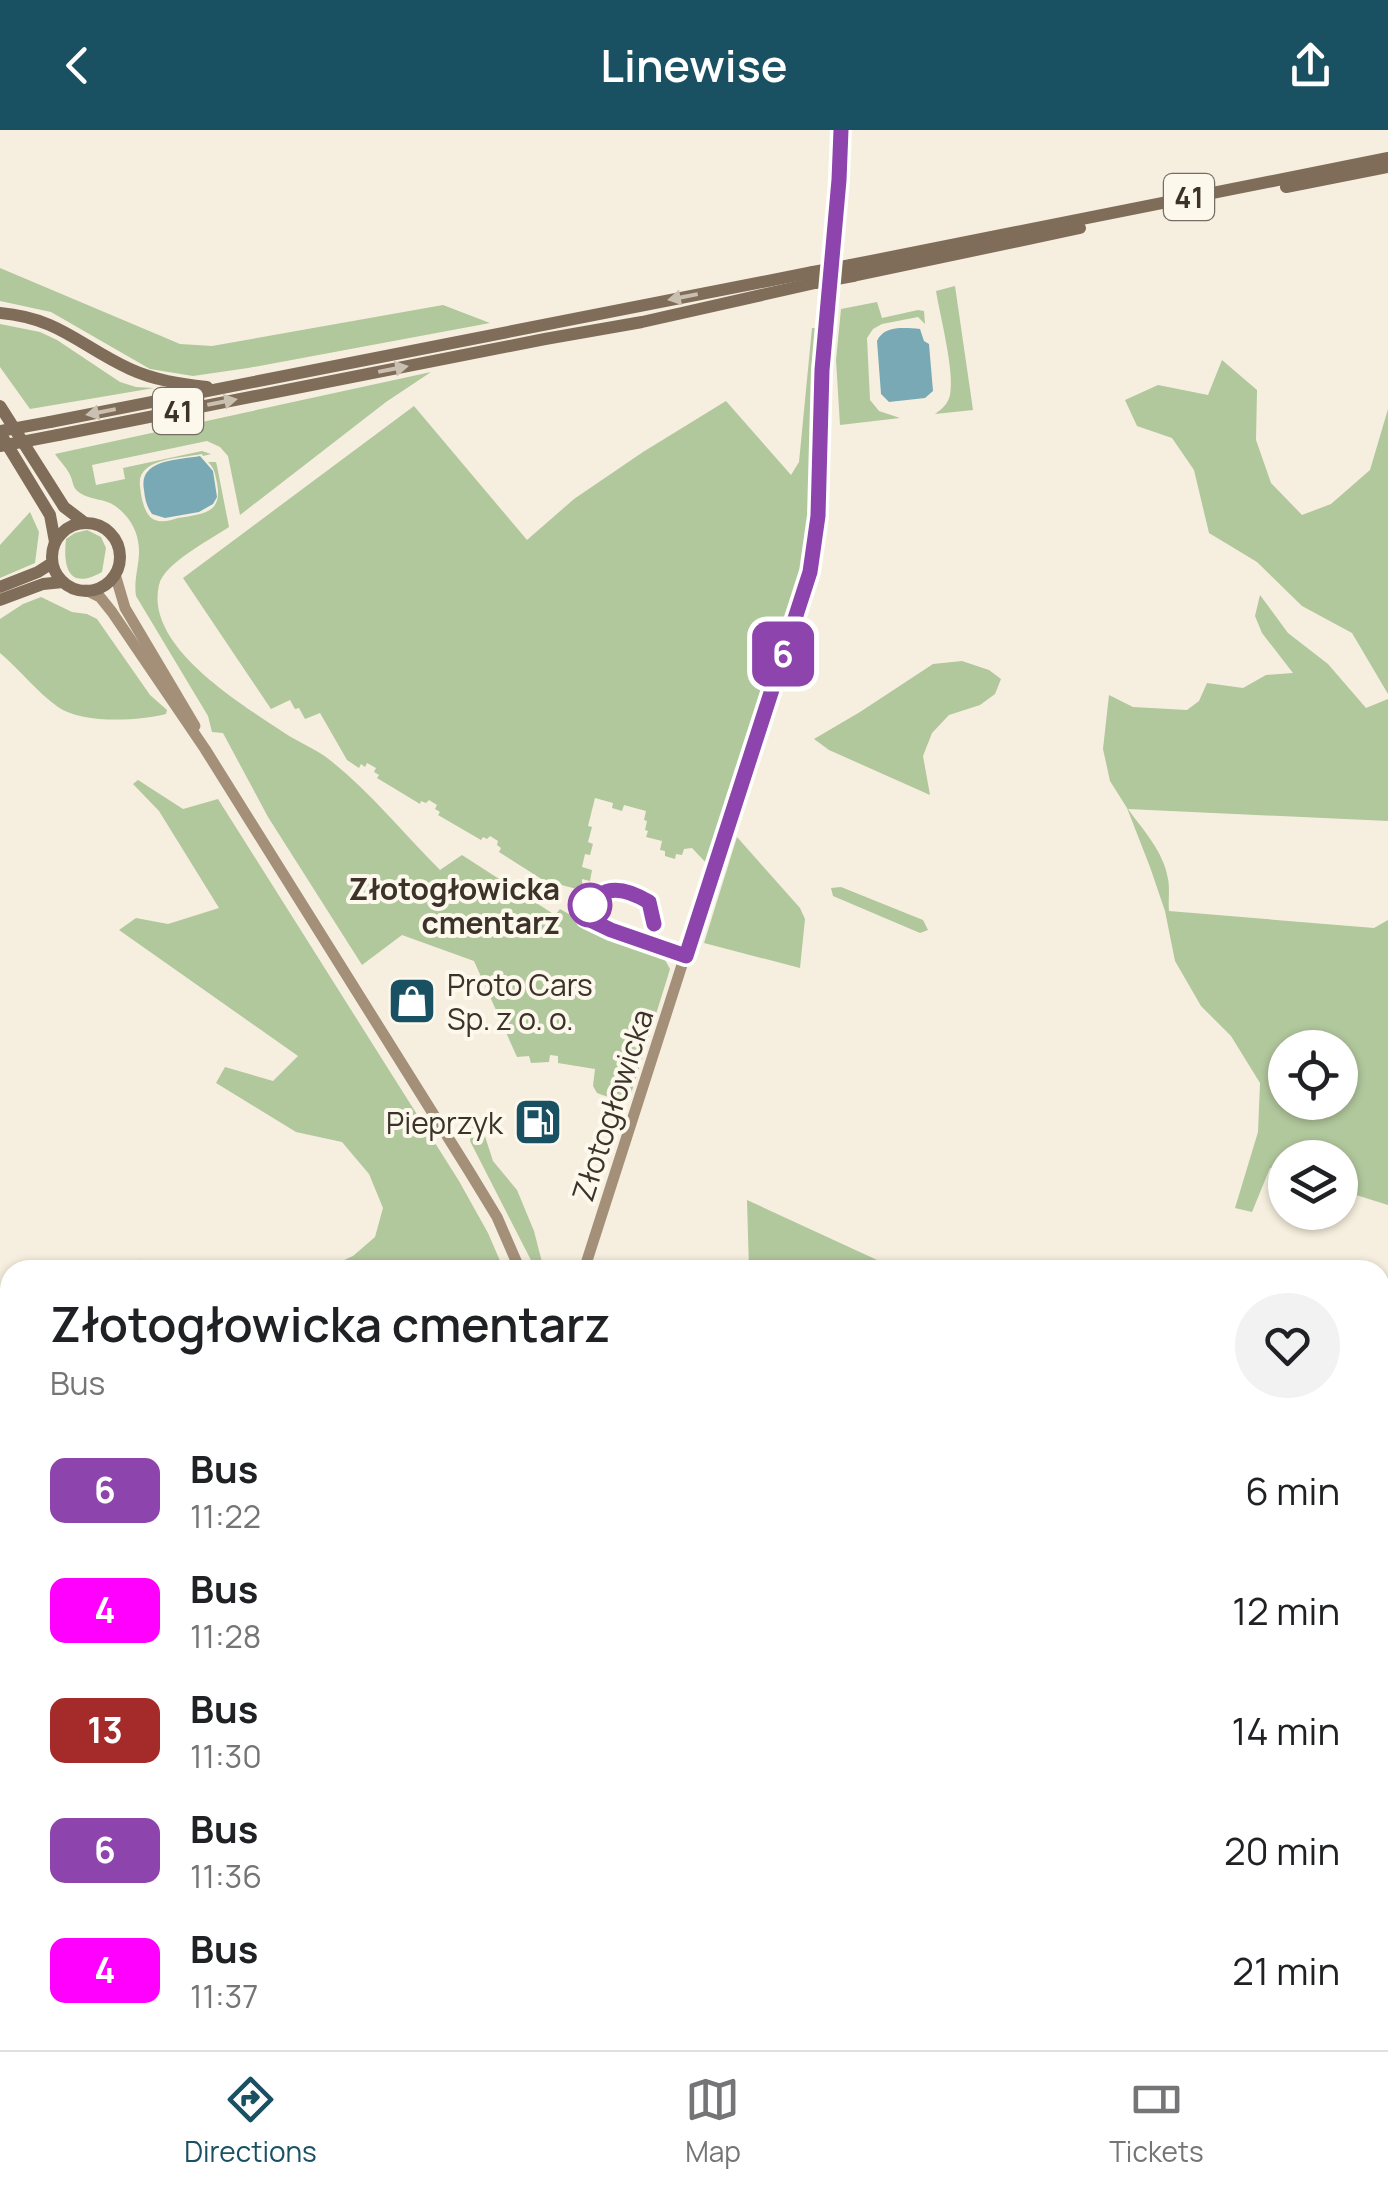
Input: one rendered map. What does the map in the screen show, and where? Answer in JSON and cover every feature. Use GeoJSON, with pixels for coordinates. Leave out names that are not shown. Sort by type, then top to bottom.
{"type":"FeatureCollection","features":[{"type":"Feature","properties":{"kind":"main road","name":"Złotogłowicka"},"geometry":{"type":"LineString","coordinates":[[587,1260],[813,557],[840,131]]}},
{"type":"Feature","properties":{"kind":"main road","name":"41"},"geometry":{"type":"LineString","coordinates":[[52,563],[55,542],[50,516],[0,432],[814,278],[1388,158]]}},
{"type":"Feature","properties":{"kind":"main road","name":"41"},"geometry":{"type":"LineString","coordinates":[[852,270],[1388,167]]}},
{"type":"Feature","properties":{"kind":"main road","name":"41"},"geometry":{"type":"LineString","coordinates":[[0,446],[642,322],[814,278]]}},
{"type":"Feature","properties":{"kind":"main road"},"geometry":{"type":"LineString","coordinates":[[0,314],[20,315],[59,328],[140,373],[169,382],[220,388]]}},
{"type":"Feature","properties":{"kind":"main road"},"geometry":{"type":"LineString","coordinates":[[0,406],[64,507],[85,523],[104,528],[117,544],[118,564],[107,583],[86,590],[64,582],[52,563],[0,587]]}},
{"type":"Feature","properties":{"kind":"main road"},"geometry":{"type":"LineString","coordinates":[[55,542],[67,528],[85,523]]}},
{"type":"Feature","properties":{"kind":"main road"},"geometry":{"type":"LineString","coordinates":[[114,574],[125,608],[188,712],[205,748]]}},
{"type":"Feature","properties":{"kind":"main road"},"geometry":{"type":"LineString","coordinates":[[0,600],[43,584],[64,582]]}},
{"type":"Feature","properties":{"kind":"main road"},"geometry":{"type":"LineString","coordinates":[[86,590],[100,597],[112,612],[205,748],[470,1170],[516,1260]]}},
{"type":"Feature","properties":{"kind":"green space"},"geometry":{"type":"Polygon","coordinates":[[[0,268],[180,344],[212,346],[443,305],[490,323],[193,376],[150,369],[51,312],[0,301],[0,268]]]}},
{"type":"Feature","properties":{"kind":"green space"},"geometry":{"type":"Polygon","coordinates":[[[955,286],[973,410],[935,414],[948,401],[951,385],[936,291],[955,286]]]}},
{"type":"Feature","properties":{"kind":"green space"},"geometry":{"type":"Polygon","coordinates":[[[877,302],[882,318],[924,311],[925,324],[918,317],[882,324],[867,338],[870,400],[879,411],[900,418],[840,425],[836,360],[841,309],[877,302]]]}},
{"type":"Feature","properties":{"kind":"green space"},"geometry":{"type":"Polygon","coordinates":[[[0,324],[40,332],[120,382],[154,388],[30,409],[0,367],[0,324]]]}},
{"type":"Feature","properties":{"kind":"green space"},"geometry":{"type":"Polygon","coordinates":[[[812,328],[818,328],[812,521],[805,566],[708,865],[692,848],[684,849],[682,855],[676,854],[675,859],[665,856],[665,851],[660,850],[662,841],[646,837],[646,811],[624,805],[622,811],[612,808],[613,803],[595,798],[588,826],[592,827],[588,842],[593,844],[582,867],[592,870],[590,881],[582,879],[586,884],[584,891],[543,880],[499,852],[498,841],[490,836],[481,840],[438,815],[437,805],[429,800],[420,804],[377,778],[376,768],[367,763],[359,768],[347,760],[320,713],[305,719],[290,700],[271,709],[183,578],[414,406],[527,540],[574,499],[726,401],[791,475],[799,462],[812,328]]]}},
{"type":"Feature","properties":{"kind":"green space"},"geometry":{"type":"Polygon","coordinates":[[[1222,360],[1257,390],[1256,440],[1271,483],[1302,515],[1331,504],[1370,470],[1388,409],[1388,694],[1352,633],[1302,606],[1257,562],[1209,533],[1194,470],[1172,438],[1137,426],[1125,400],[1158,385],[1208,395],[1222,360]]]}},
{"type":"Feature","properties":{"kind":"green space"},"geometry":{"type":"Polygon","coordinates":[[[431,372],[240,515],[228,456],[207,441],[92,465],[96,485],[125,479],[123,468],[202,451],[211,454],[162,461],[145,470],[141,477],[141,495],[148,514],[155,520],[167,521],[214,507],[217,483],[208,462],[216,462],[217,466],[229,527],[178,560],[159,585],[158,608],[166,630],[181,652],[223,690],[326,757],[371,797],[440,870],[462,855],[555,915],[560,909],[607,936],[658,952],[664,958],[670,969],[630,1097],[613,1098],[597,1093],[593,1086],[595,1069],[558,1063],[558,1056],[550,1055],[549,1062],[531,1063],[529,1056],[517,1057],[474,961],[402,935],[362,965],[268,817],[223,733],[212,732],[208,716],[136,596],[139,548],[132,524],[115,506],[77,491],[55,454],[431,372]]]}},
{"type":"Feature","properties":{"kind":"green space"},"geometry":{"type":"Polygon","coordinates":[[[30,512],[39,532],[35,563],[0,578],[0,545],[30,512]]]}},
{"type":"Feature","properties":{"kind":"green space"},"geometry":{"type":"Polygon","coordinates":[[[87,530],[101,537],[106,548],[102,572],[82,579],[67,567],[66,539],[87,530]]]}},
{"type":"Feature","properties":{"kind":"green space"},"geometry":{"type":"Polygon","coordinates":[[[1260,595],[1288,633],[1328,664],[1366,708],[1388,699],[1388,821],[1128,809],[1166,869],[1169,911],[1374,928],[1388,920],[1388,1205],[1358,1196],[1358,1140],[1268,1140],[1268,1173],[1252,1212],[1235,1208],[1258,1132],[1260,1083],[1231,1036],[1201,1006],[1175,961],[1165,911],[1150,867],[1127,808],[1110,781],[1103,749],[1109,695],[1133,707],[1187,710],[1199,701],[1207,683],[1243,688],[1266,675],[1293,673],[1262,633],[1255,616],[1260,595]]]}},
{"type":"Feature","properties":{"kind":"green space"},"geometry":{"type":"Polygon","coordinates":[[[41,597],[97,619],[150,695],[167,710],[166,714],[95,719],[68,712],[43,695],[0,653],[0,619],[41,597]]]}},
{"type":"Feature","properties":{"kind":"green space"},"geometry":{"type":"Polygon","coordinates":[[[962,661],[989,670],[1001,679],[995,694],[980,705],[949,715],[932,733],[923,756],[930,795],[829,750],[814,739],[933,664],[962,661]]]}},
{"type":"Feature","properties":{"kind":"green space"},"geometry":{"type":"Polygon","coordinates":[[[138,780],[183,809],[218,799],[459,1181],[500,1260],[344,1260],[375,1237],[383,1208],[369,1174],[342,1142],[296,1132],[216,1083],[225,1067],[273,1081],[298,1056],[119,930],[136,918],[168,924],[219,908],[159,811],[133,784],[138,780]]]}},
{"type":"Feature","properties":{"kind":"green space"},"geometry":{"type":"Polygon","coordinates":[[[737,837],[800,908],[805,919],[800,968],[704,943],[737,837]]]}},
{"type":"Feature","properties":{"kind":"green space"},"geometry":{"type":"Polygon","coordinates":[[[841,887],[923,920],[928,930],[920,933],[833,896],[831,888],[841,887]]]}},
{"type":"Feature","properties":{"kind":"green space"},"geometry":{"type":"Polygon","coordinates":[[[473,1120],[481,1124],[493,1161],[517,1190],[541,1260],[531,1260],[470,1141],[473,1120]]]}},
{"type":"Feature","properties":{"kind":"green space"},"geometry":{"type":"Polygon","coordinates":[[[747,1200],[877,1260],[749,1260],[747,1200]]]}},
{"type":"Feature","properties":{"kind":"water"},"geometry":{"type":"Polygon","coordinates":[[[920,329],[929,344],[933,391],[925,398],[889,402],[881,394],[877,341],[890,330],[920,329]]]}},
{"type":"Feature","properties":{"kind":"water"},"geometry":{"type":"Polygon","coordinates":[[[200,456],[213,471],[217,497],[213,504],[199,512],[165,518],[152,514],[144,490],[147,472],[171,460],[200,456]]]}},
{"type":"Feature","properties":{"kind":"bus line","name":"6"},"geometry":{"type":"LineString","coordinates":[[654,924],[649,902],[618,889],[597,896],[586,918],[686,956],[810,572],[818,516],[822,370],[841,130]]}},
{"type":"Feature","properties":{"kind":"place","name":"Złotogłowicka cmentarz"},"geometry":{"type":"Point","coordinates":[590,905]}},
{"type":"Feature","properties":{"kind":"place","name":"Proto Cars Sp. z o. o."},"geometry":{"type":"Point","coordinates":[412,1001]}},
{"type":"Feature","properties":{"kind":"place","name":"Pieprzyk"},"geometry":{"type":"Point","coordinates":[538,1122]}}]}
